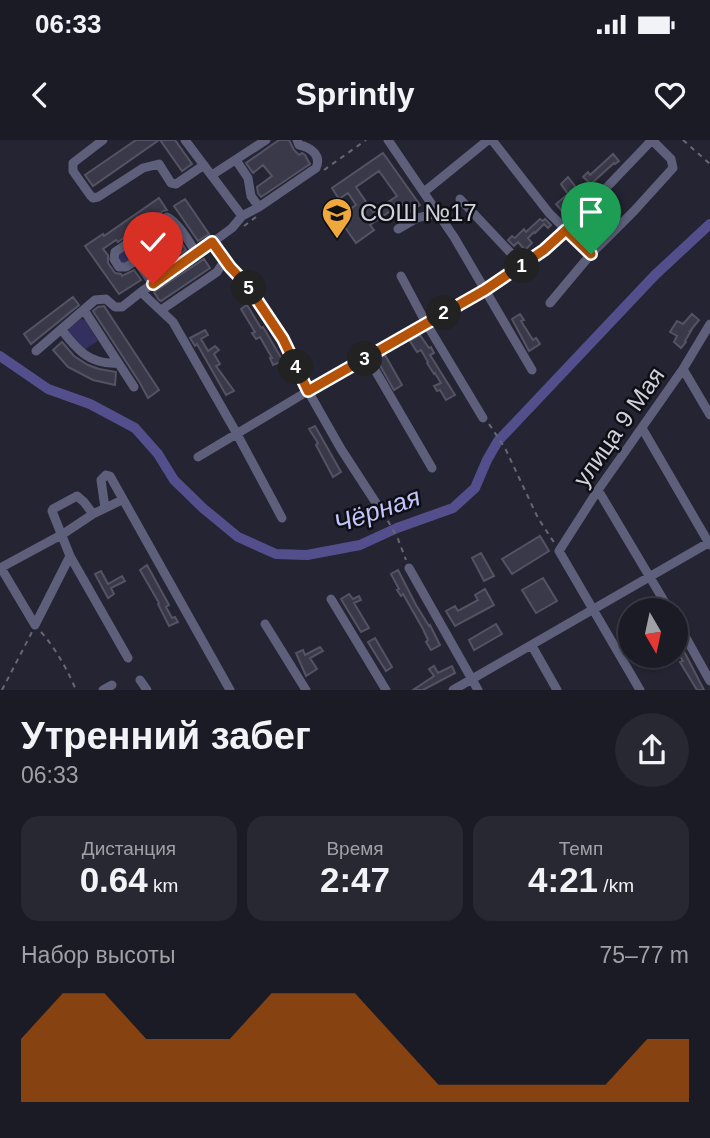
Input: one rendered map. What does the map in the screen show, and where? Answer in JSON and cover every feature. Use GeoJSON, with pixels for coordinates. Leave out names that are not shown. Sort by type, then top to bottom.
{"type":"FeatureCollection","features":[{"type":"Feature","properties":{"kind":"street"},"geometry":{"type":"LineString","coordinates":[[103,140],[72,166],[93,198],[151,165],[159,164],[171,183],[176,184],[204,165]]}},
{"type":"Feature","properties":{"kind":"street"},"geometry":{"type":"LineString","coordinates":[[186,140],[243,216]]}},
{"type":"Feature","properties":{"kind":"street"},"geometry":{"type":"LineString","coordinates":[[212,175],[266,140]]}},
{"type":"Feature","properties":{"kind":"street"},"geometry":{"type":"LineString","coordinates":[[36,351],[95,300],[109,300],[115,307],[122,307],[232,228],[243,216],[316,168],[318,158],[308,147],[299,145],[297,140]]}},
{"type":"Feature","properties":{"kind":"street"},"geometry":{"type":"LineString","coordinates":[[388,140],[454,237],[532,370]]}},
{"type":"Feature","properties":{"kind":"street"},"geometry":{"type":"LineString","coordinates":[[424,192],[490,140],[549,213],[591,254]]}},
{"type":"Feature","properties":{"kind":"street"},"geometry":{"type":"LineString","coordinates":[[198,457],[485,290],[544,250],[652,140],[671,159],[673,168],[634,212],[591,254],[550,303]]}},
{"type":"Feature","properties":{"kind":"street"},"geometry":{"type":"LineString","coordinates":[[236,160],[248,178],[251,196],[260,207]]}},
{"type":"Feature","properties":{"kind":"street"},"geometry":{"type":"LineString","coordinates":[[460,199],[522,265]]}},
{"type":"Feature","properties":{"kind":"street"},"geometry":{"type":"LineString","coordinates":[[398,229],[418,218],[437,213]]}},
{"type":"Feature","properties":{"kind":"street"},"geometry":{"type":"LineString","coordinates":[[181,231],[122,268],[114,259],[113,254],[167,216],[171,218],[181,231],[197,254]]}},
{"type":"Feature","properties":{"kind":"street"},"geometry":{"type":"LineString","coordinates":[[212,242],[247,285],[283,339],[308,391],[378,506]]}},
{"type":"Feature","properties":{"kind":"street"},"geometry":{"type":"LineString","coordinates":[[136,260],[153,284]]}},
{"type":"Feature","properties":{"kind":"street"},"geometry":{"type":"LineString","coordinates":[[163,310],[228,264]]}},
{"type":"Feature","properties":{"kind":"street"},"geometry":{"type":"LineString","coordinates":[[401,276],[483,418]]}},
{"type":"Feature","properties":{"kind":"street"},"geometry":{"type":"LineString","coordinates":[[142,292],[173,322],[282,518]]}},
{"type":"Feature","properties":{"kind":"street"},"geometry":{"type":"LineString","coordinates":[[84,310],[134,387]]}},
{"type":"Feature","properties":{"kind":"street","name":"улица 9 Мая"},"geometry":{"type":"LineString","coordinates":[[559,551],[598,490],[683,369],[710,324]]}},
{"type":"Feature","properties":{"kind":"street"},"geometry":{"type":"LineString","coordinates":[[61,329],[76,349],[93,359],[118,363]]}},
{"type":"Feature","properties":{"kind":"street"},"geometry":{"type":"LineString","coordinates":[[368,358],[432,468]]}},
{"type":"Feature","properties":{"kind":"street"},"geometry":{"type":"LineString","coordinates":[[683,369],[710,415]]}},
{"type":"Feature","properties":{"kind":"street"},"geometry":{"type":"LineString","coordinates":[[453,690],[710,543],[642,428]]}},
{"type":"Feature","properties":{"kind":"street"},"geometry":{"type":"LineString","coordinates":[[105,508],[101,480],[106,475],[110,477],[230,690]]}},
{"type":"Feature","properties":{"kind":"street"},"geometry":{"type":"LineString","coordinates":[[598,490],[663,598]]}},
{"type":"Feature","properties":{"kind":"street"},"geometry":{"type":"LineString","coordinates":[[93,514],[77,496],[53,509],[52,515],[63,534],[70,556],[128,658]]}},
{"type":"Feature","properties":{"kind":"street"},"geometry":{"type":"LineString","coordinates":[[35,625],[1,568],[122,500]]}},
{"type":"Feature","properties":{"kind":"street"},"geometry":{"type":"LineString","coordinates":[[559,551],[639,690]]}},
{"type":"Feature","properties":{"kind":"street"},"geometry":{"type":"LineString","coordinates":[[35,625],[70,556]]}},
{"type":"Feature","properties":{"kind":"street"},"geometry":{"type":"LineString","coordinates":[[409,568],[478,690]]}},
{"type":"Feature","properties":{"kind":"street"},"geometry":{"type":"LineString","coordinates":[[331,599],[386,690]]}},
{"type":"Feature","properties":{"kind":"street"},"geometry":{"type":"LineString","coordinates":[[265,624],[306,690]]}},
{"type":"Feature","properties":{"kind":"street"},"geometry":{"type":"LineString","coordinates":[[688,642],[710,681]]}},
{"type":"Feature","properties":{"kind":"street"},"geometry":{"type":"LineString","coordinates":[[532,646],[557,690]]}},
{"type":"Feature","properties":{"kind":"street"},"geometry":{"type":"LineString","coordinates":[[140,680],[147,690]]}},
{"type":"Feature","properties":{"kind":"street"},"geometry":{"type":"LineString","coordinates":[[103,690],[112,685]]}},
{"type":"Feature","properties":{"kind":"path"},"geometry":{"type":"LineString","coordinates":[[683,140],[710,164]]}},
{"type":"Feature","properties":{"kind":"path"},"geometry":{"type":"LineString","coordinates":[[491,426],[538,518],[559,551]]}},
{"type":"Feature","properties":{"kind":"path"},"geometry":{"type":"LineString","coordinates":[[386,517],[409,568]]}},
{"type":"Feature","properties":{"kind":"path"},"geometry":{"type":"LineString","coordinates":[[2,690],[35,625],[50,642],[76,690]]}},
{"type":"Feature","properties":{"kind":"shaded area"},"geometry":{"type":"Polygon","coordinates":[[[163,221],[169,222],[173,228],[171,233],[122,264],[116,257],[117,252],[163,221]]]}},
{"type":"Feature","properties":{"kind":"shaded area"},"geometry":{"type":"Polygon","coordinates":[[[81,319],[85,320],[98,341],[84,350],[68,332],[69,328],[81,319]]]}},
{"type":"Feature","properties":{"kind":"building"},"geometry":{"type":"Polygon","coordinates":[[[136,140],[159,140],[93,186],[85,175],[136,140]]]}},
{"type":"Feature","properties":{"kind":"building"},"geometry":{"type":"Polygon","coordinates":[[[160,140],[175,140],[192,164],[182,171],[160,140]]]}},
{"type":"Feature","properties":{"kind":"building"},"geometry":{"type":"Polygon","coordinates":[[[279,140],[289,140],[294,150],[299,155],[305,155],[310,164],[261,197],[257,187],[272,176],[263,165],[253,173],[246,163],[279,140]]]}},
{"type":"Feature","properties":{"kind":"building"},"geometry":{"type":"Polygon","coordinates":[[[383,153],[420,205],[408,213],[402,203],[370,225],[374,230],[356,243],[338,217],[356,205],[348,193],[339,199],[332,188],[383,153]],[[379,171],[356,187],[373,212],[397,196],[379,171]]]}},
{"type":"Feature","properties":{"kind":"building"},"geometry":{"type":"Polygon","coordinates":[[[613,154],[619,161],[591,184],[583,177],[588,172],[590,175],[613,154]]]}},
{"type":"Feature","properties":{"kind":"building"},"geometry":{"type":"Polygon","coordinates":[[[568,177],[582,195],[562,211],[556,204],[568,194],[561,184],[568,177]]]}},
{"type":"Feature","properties":{"kind":"building"},"geometry":{"type":"Polygon","coordinates":[[[159,198],[167,210],[103,249],[115,273],[122,276],[134,270],[141,280],[119,294],[85,246],[159,198]]]}},
{"type":"Feature","properties":{"kind":"building"},"geometry":{"type":"Polygon","coordinates":[[[185,199],[209,234],[198,241],[174,206],[185,199]]]}},
{"type":"Feature","properties":{"kind":"building"},"geometry":{"type":"Polygon","coordinates":[[[540,219],[545,219],[551,225],[548,228],[544,224],[534,232],[528,238],[532,243],[525,250],[518,242],[514,246],[508,240],[512,236],[515,238],[524,229],[526,232],[540,219]]]}},
{"type":"Feature","properties":{"kind":"building"},"geometry":{"type":"Polygon","coordinates":[[[180,240],[186,250],[153,272],[146,262],[180,240]]]}},
{"type":"Feature","properties":{"kind":"building"},"geometry":{"type":"Polygon","coordinates":[[[204,259],[210,268],[159,300],[154,292],[204,259]]]}},
{"type":"Feature","properties":{"kind":"building"},"geometry":{"type":"Polygon","coordinates":[[[73,297],[79,305],[31,344],[24,334],[73,297]]]}},
{"type":"Feature","properties":{"kind":"building"},"geometry":{"type":"Polygon","coordinates":[[[247,305],[283,361],[273,365],[260,337],[256,339],[252,333],[255,332],[241,309],[247,305]]]}},
{"type":"Feature","properties":{"kind":"building"},"geometry":{"type":"Polygon","coordinates":[[[104,306],[159,390],[148,398],[93,311],[104,306]]]}},
{"type":"Feature","properties":{"kind":"building"},"geometry":{"type":"Polygon","coordinates":[[[520,314],[524,320],[521,321],[533,340],[536,338],[540,344],[529,351],[512,319],[520,314]]]}},
{"type":"Feature","properties":{"kind":"building"},"geometry":{"type":"Polygon","coordinates":[[[692,314],[699,320],[681,348],[674,342],[677,336],[670,332],[677,321],[683,324],[692,314]]]}},
{"type":"Feature","properties":{"kind":"building"},"geometry":{"type":"Polygon","coordinates":[[[205,330],[208,335],[201,339],[208,351],[215,346],[219,350],[214,354],[220,364],[216,366],[234,391],[226,395],[197,344],[195,346],[190,338],[205,330]]]}},
{"type":"Feature","properties":{"kind":"building"},"geometry":{"type":"Polygon","coordinates":[[[420,335],[429,348],[431,347],[434,353],[430,355],[455,395],[446,400],[434,386],[441,383],[421,350],[417,352],[410,341],[420,335]]]}},
{"type":"Feature","properties":{"kind":"building"},"geometry":{"type":"Polygon","coordinates":[[[62,342],[74,356],[88,365],[116,372],[115,385],[93,380],[68,367],[53,350],[62,342]]]}},
{"type":"Feature","properties":{"kind":"building"},"geometry":{"type":"Polygon","coordinates":[[[385,355],[402,385],[394,390],[377,360],[385,355]]]}},
{"type":"Feature","properties":{"kind":"building"},"geometry":{"type":"Polygon","coordinates":[[[315,426],[341,472],[333,477],[309,429],[315,426]]]}},
{"type":"Feature","properties":{"kind":"building"},"geometry":{"type":"Polygon","coordinates":[[[540,536],[549,551],[512,574],[502,559],[540,536]]]}},
{"type":"Feature","properties":{"kind":"building"},"geometry":{"type":"Polygon","coordinates":[[[481,553],[494,576],[484,581],[472,558],[481,553]]]}},
{"type":"Feature","properties":{"kind":"building"},"geometry":{"type":"Polygon","coordinates":[[[147,565],[169,605],[166,607],[172,618],[175,617],[178,622],[169,626],[140,570],[147,565]]]}},
{"type":"Feature","properties":{"kind":"building"},"geometry":{"type":"Polygon","coordinates":[[[398,570],[440,645],[431,650],[423,629],[403,594],[401,596],[397,590],[399,589],[391,574],[398,570]]]}},
{"type":"Feature","properties":{"kind":"building"},"geometry":{"type":"Polygon","coordinates":[[[101,571],[108,584],[122,576],[125,581],[111,588],[114,594],[108,598],[95,574],[101,571]]]}},
{"type":"Feature","properties":{"kind":"building"},"geometry":{"type":"Polygon","coordinates":[[[543,578],[557,601],[536,613],[522,590],[543,578]]]}},
{"type":"Feature","properties":{"kind":"building"},"geometry":{"type":"Polygon","coordinates":[[[485,589],[494,605],[455,626],[446,611],[455,606],[458,611],[478,600],[475,595],[485,589]]]}},
{"type":"Feature","properties":{"kind":"building"},"geometry":{"type":"Polygon","coordinates":[[[349,594],[353,599],[359,596],[361,600],[354,603],[369,628],[361,632],[341,599],[349,594]]]}},
{"type":"Feature","properties":{"kind":"building"},"geometry":{"type":"Polygon","coordinates":[[[496,624],[502,634],[474,650],[469,640],[496,624]]]}},
{"type":"Feature","properties":{"kind":"building"},"geometry":{"type":"Polygon","coordinates":[[[375,638],[392,667],[386,671],[368,642],[375,638]]]}},
{"type":"Feature","properties":{"kind":"building"},"geometry":{"type":"Polygon","coordinates":[[[320,647],[323,651],[310,658],[317,669],[306,676],[296,653],[303,650],[305,655],[320,647]]]}},
{"type":"Feature","properties":{"kind":"building"},"geometry":{"type":"Polygon","coordinates":[[[688,659],[704,690],[697,690],[684,668],[688,668],[688,659]]]}},
{"type":"Feature","properties":{"kind":"building"},"geometry":{"type":"Polygon","coordinates":[[[434,666],[438,673],[452,666],[455,673],[423,690],[413,690],[434,676],[429,669],[434,666]]]}},
{"type":"Feature","properties":{"kind":"waterway","name":"Чёрная"},"geometry":{"type":"LineString","coordinates":[[0,356],[48,389],[90,404],[135,428],[158,454],[174,480],[238,537],[276,554],[307,555],[360,545],[397,528],[453,508],[475,488],[498,441],[655,275],[710,224]]}},
{"type":"Feature","properties":{"kind":"place","name":"СОШ №17"},"geometry":{"type":"Point","coordinates":[337,240]}},
{"type":"Feature","properties":{"kind":"route"},"geometry":{"type":"LineString","coordinates":[[153,284],[212,242],[247,285],[283,339],[308,391],[485,290],[544,250],[566,230],[591,254]]}}]}
